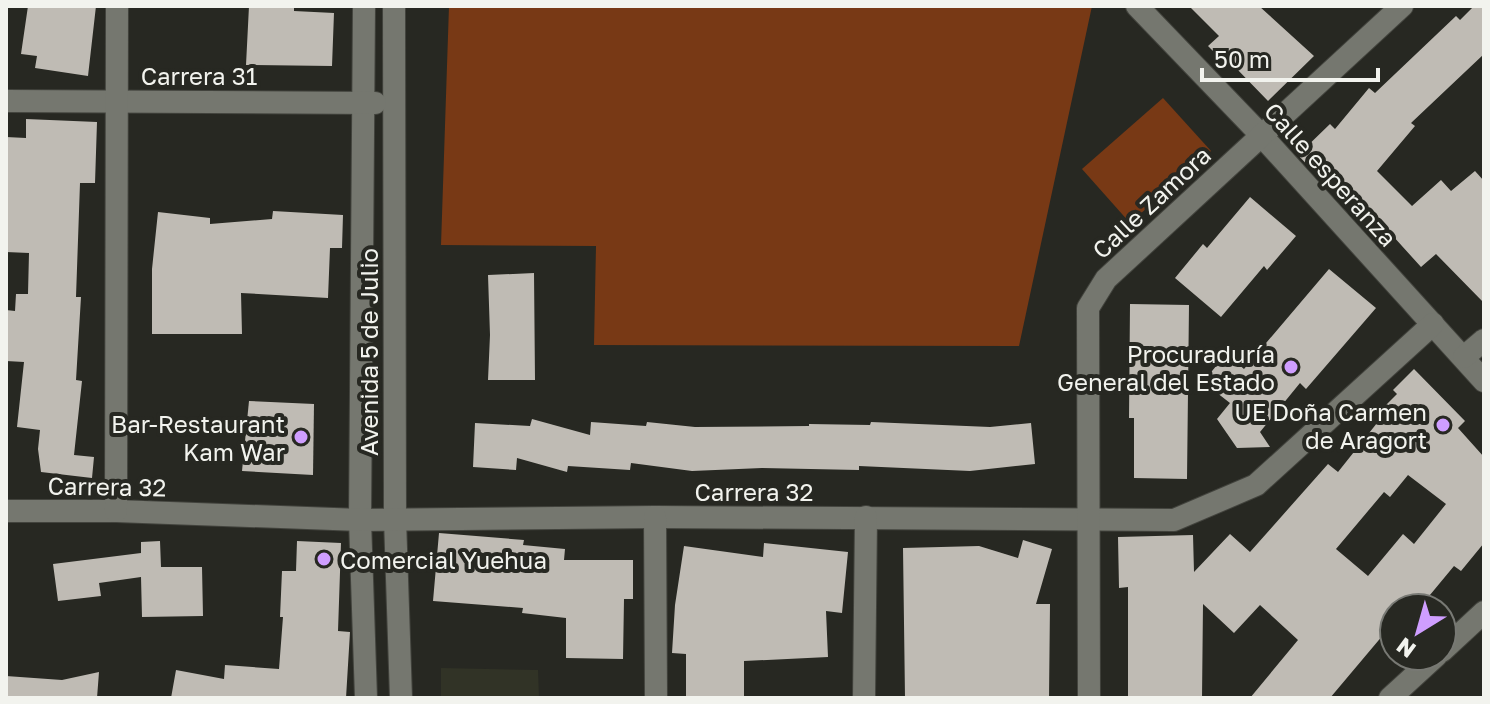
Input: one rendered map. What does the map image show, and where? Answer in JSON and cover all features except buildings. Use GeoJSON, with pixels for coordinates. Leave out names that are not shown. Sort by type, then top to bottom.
{"type":"FeatureCollection","features":[{"type":"Feature","properties":{"kind":"street"},"geometry":{"type":"LineString","coordinates":[[116,511],[117,6]]}},
{"type":"Feature","properties":{"kind":"street","name":"Avenida 5 de Julio"},"geometry":{"type":"LineString","coordinates":[[364,6],[360,520],[366,698]]}},
{"type":"Feature","properties":{"kind":"street","name":"Avenida 5 de Julio"},"geometry":{"type":"LineString","coordinates":[[394,6],[395,519],[401,698]]}},
{"type":"Feature","properties":{"kind":"street","name":"Calle esperanza"},"geometry":{"type":"LineString","coordinates":[[1137,6],[1261,135],[1484,381]]}},
{"type":"Feature","properties":{"kind":"street","name":"Calle Zamora"},"geometry":{"type":"LineString","coordinates":[[1089,698],[1088,308],[1106,279],[1402,6]]}},
{"type":"Feature","properties":{"kind":"street","name":"Carrera 31"},"geometry":{"type":"LineString","coordinates":[[6,101],[393,103]]}},
{"type":"Feature","properties":{"kind":"street","name":"Carrera 32"},"geometry":{"type":"LineString","coordinates":[[6,511],[116,511],[360,520],[655,517],[1174,520],[1256,485],[1433,324]]}},
{"type":"Feature","properties":{"kind":"street"},"geometry":{"type":"LineString","coordinates":[[1464,357],[1484,340]]}},
{"type":"Feature","properties":{"kind":"street"},"geometry":{"type":"LineString","coordinates":[[655,517],[656,698]]}},
{"type":"Feature","properties":{"kind":"street"},"geometry":{"type":"LineString","coordinates":[[864,698],[866,517]]}},
{"type":"Feature","properties":{"kind":"street"},"geometry":{"type":"LineString","coordinates":[[1458,636],[1484,612]]}},
{"type":"Feature","properties":{"kind":"street"},"geometry":{"type":"LineString","coordinates":[[1390,698],[1418,672]]}},
{"type":"Feature","properties":{"kind":"shaded area"},"geometry":{"type":"Polygon","coordinates":[[[449,6],[1092,6],[1019,346],[594,345],[596,246],[441,245],[449,6]]]}},
{"type":"Feature","properties":{"kind":"shaded area"},"geometry":{"type":"Polygon","coordinates":[[[1163,98],[1211,151],[1130,223],[1082,169],[1163,98]]]}},
{"type":"Feature","properties":{"kind":"shaded area"},"geometry":{"type":"Polygon","coordinates":[[[441,668],[538,670],[539,698],[441,698],[441,668]]]}},
{"type":"Feature","properties":{"kind":"place","name":"Procuraduría General del Estado"},"geometry":{"type":"Point","coordinates":[1291,367]}},
{"type":"Feature","properties":{"kind":"place","name":"UE Doña Carmen de Aragort"},"geometry":{"type":"Point","coordinates":[1443,425]}},
{"type":"Feature","properties":{"kind":"place","name":"Bar-Restaurant Kam War"},"geometry":{"type":"Point","coordinates":[301,437]}},
{"type":"Feature","properties":{"kind":"place","name":"Comercial Yuehua"},"geometry":{"type":"Point","coordinates":[324,559]}}]}
